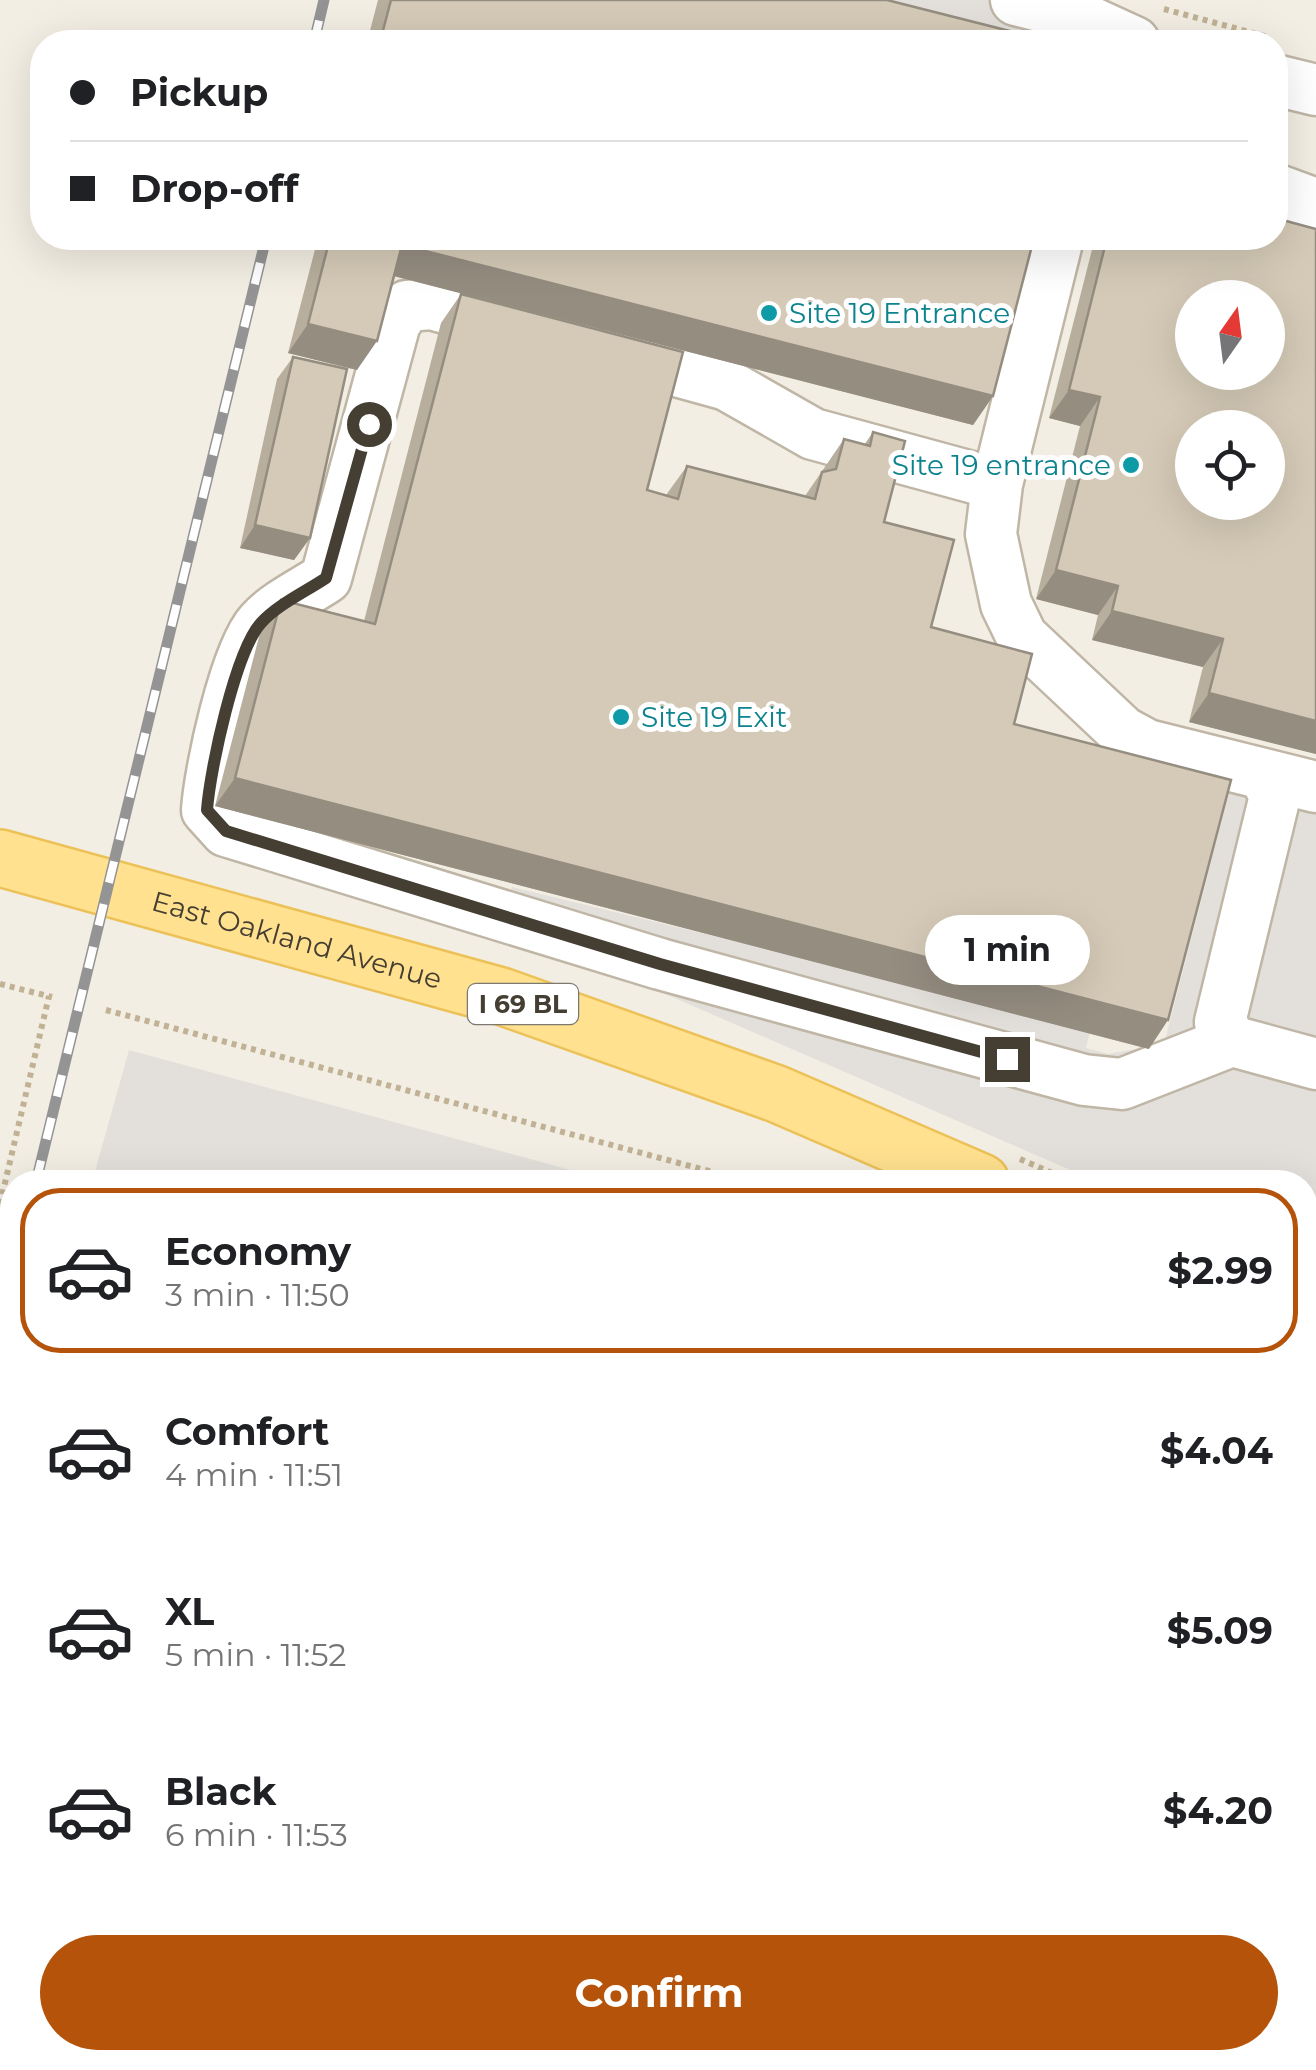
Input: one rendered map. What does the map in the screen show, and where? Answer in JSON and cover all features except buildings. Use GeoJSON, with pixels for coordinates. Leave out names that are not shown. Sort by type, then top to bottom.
{"type":"FeatureCollection","features":[{"type":"Feature","properties":{"kind":"main road","name":"East Oakland Avenue"},"geometry":{"type":"LineString","coordinates":[[0,858],[500,996],[776,1094],[953,1170]]}},
{"type":"Feature","properties":{"kind":"street"},"geometry":{"type":"LineString","coordinates":[[1016,0],[1134,27]]}},
{"type":"Feature","properties":{"kind":"street"},"geometry":{"type":"LineString","coordinates":[[1288,68],[1316,90]]}},
{"type":"Feature","properties":{"kind":"street"},"geometry":{"type":"LineString","coordinates":[[1288,194],[1316,204]]}},
{"type":"Feature","properties":{"kind":"street"},"geometry":{"type":"LineString","coordinates":[[1055,250],[997,484],[992,534],[1006,604],[1022,637],[1124,732],[1147,745],[1316,787]]}},
{"type":"Feature","properties":{"kind":"street"},"geometry":{"type":"LineString","coordinates":[[997,484],[813,434],[727,385],[431,304],[406,306],[395,324],[326,578],[264,619],[248,639],[209,781],[207,810],[226,831],[660,964],[1084,1080],[1122,1084],[1232,1041],[1316,1064]]}},
{"type":"Feature","properties":{"kind":"street"},"geometry":{"type":"LineString","coordinates":[[1232,1041],[1220,1022],[1275,796],[1264,775]]}},
{"type":"Feature","properties":{"kind":"path"},"geometry":{"type":"LineString","coordinates":[[1134,27],[1170,0]]}},
{"type":"Feature","properties":{"kind":"path"},"geometry":{"type":"LineString","coordinates":[[0,984],[50,996],[8,1170]]}},
{"type":"Feature","properties":{"kind":"path"},"geometry":{"type":"LineString","coordinates":[[106,1010],[705,1170]]}},
{"type":"Feature","properties":{"kind":"shaded area"},"geometry":{"type":"Polygon","coordinates":[[[848,0],[1077,0],[1069,30],[964,30],[848,0]]]}},
{"type":"Feature","properties":{"kind":"shaded area"},"geometry":{"type":"Polygon","coordinates":[[[1240,750],[1316,770],[1316,1170],[1070,1170],[656,990],[499,939],[512,887],[1091,1028],[1086,1048],[1108,1054],[1164,1044],[1240,750]]]}},
{"type":"Feature","properties":{"kind":"shaded area"},"geometry":{"type":"Polygon","coordinates":[[[129,1050],[571,1170],[95,1170],[129,1050]]]}},
{"type":"Feature","properties":{"kind":"railway"},"geometry":{"type":"LineString","coordinates":[[317,30],[324,0]]}},
{"type":"Feature","properties":{"kind":"railway"},"geometry":{"type":"LineString","coordinates":[[39,1170],[263,250]]}},
{"type":"Feature","properties":{"kind":"place","name":"Site 19 Entrance"},"geometry":{"type":"Point","coordinates":[769,313]}},
{"type":"Feature","properties":{"kind":"place","name":"Site 19 entrance"},"geometry":{"type":"Point","coordinates":[1131,465]}},
{"type":"Feature","properties":{"kind":"place","name":"Site 19 Exit"},"geometry":{"type":"Point","coordinates":[621,717]}},
{"type":"Feature","properties":{"kind":"route"},"geometry":{"type":"LineString","coordinates":[[369,424],[326,578],[264,619],[248,639],[209,781],[207,810],[226,831],[660,964],[1007,1059]]}}]}
